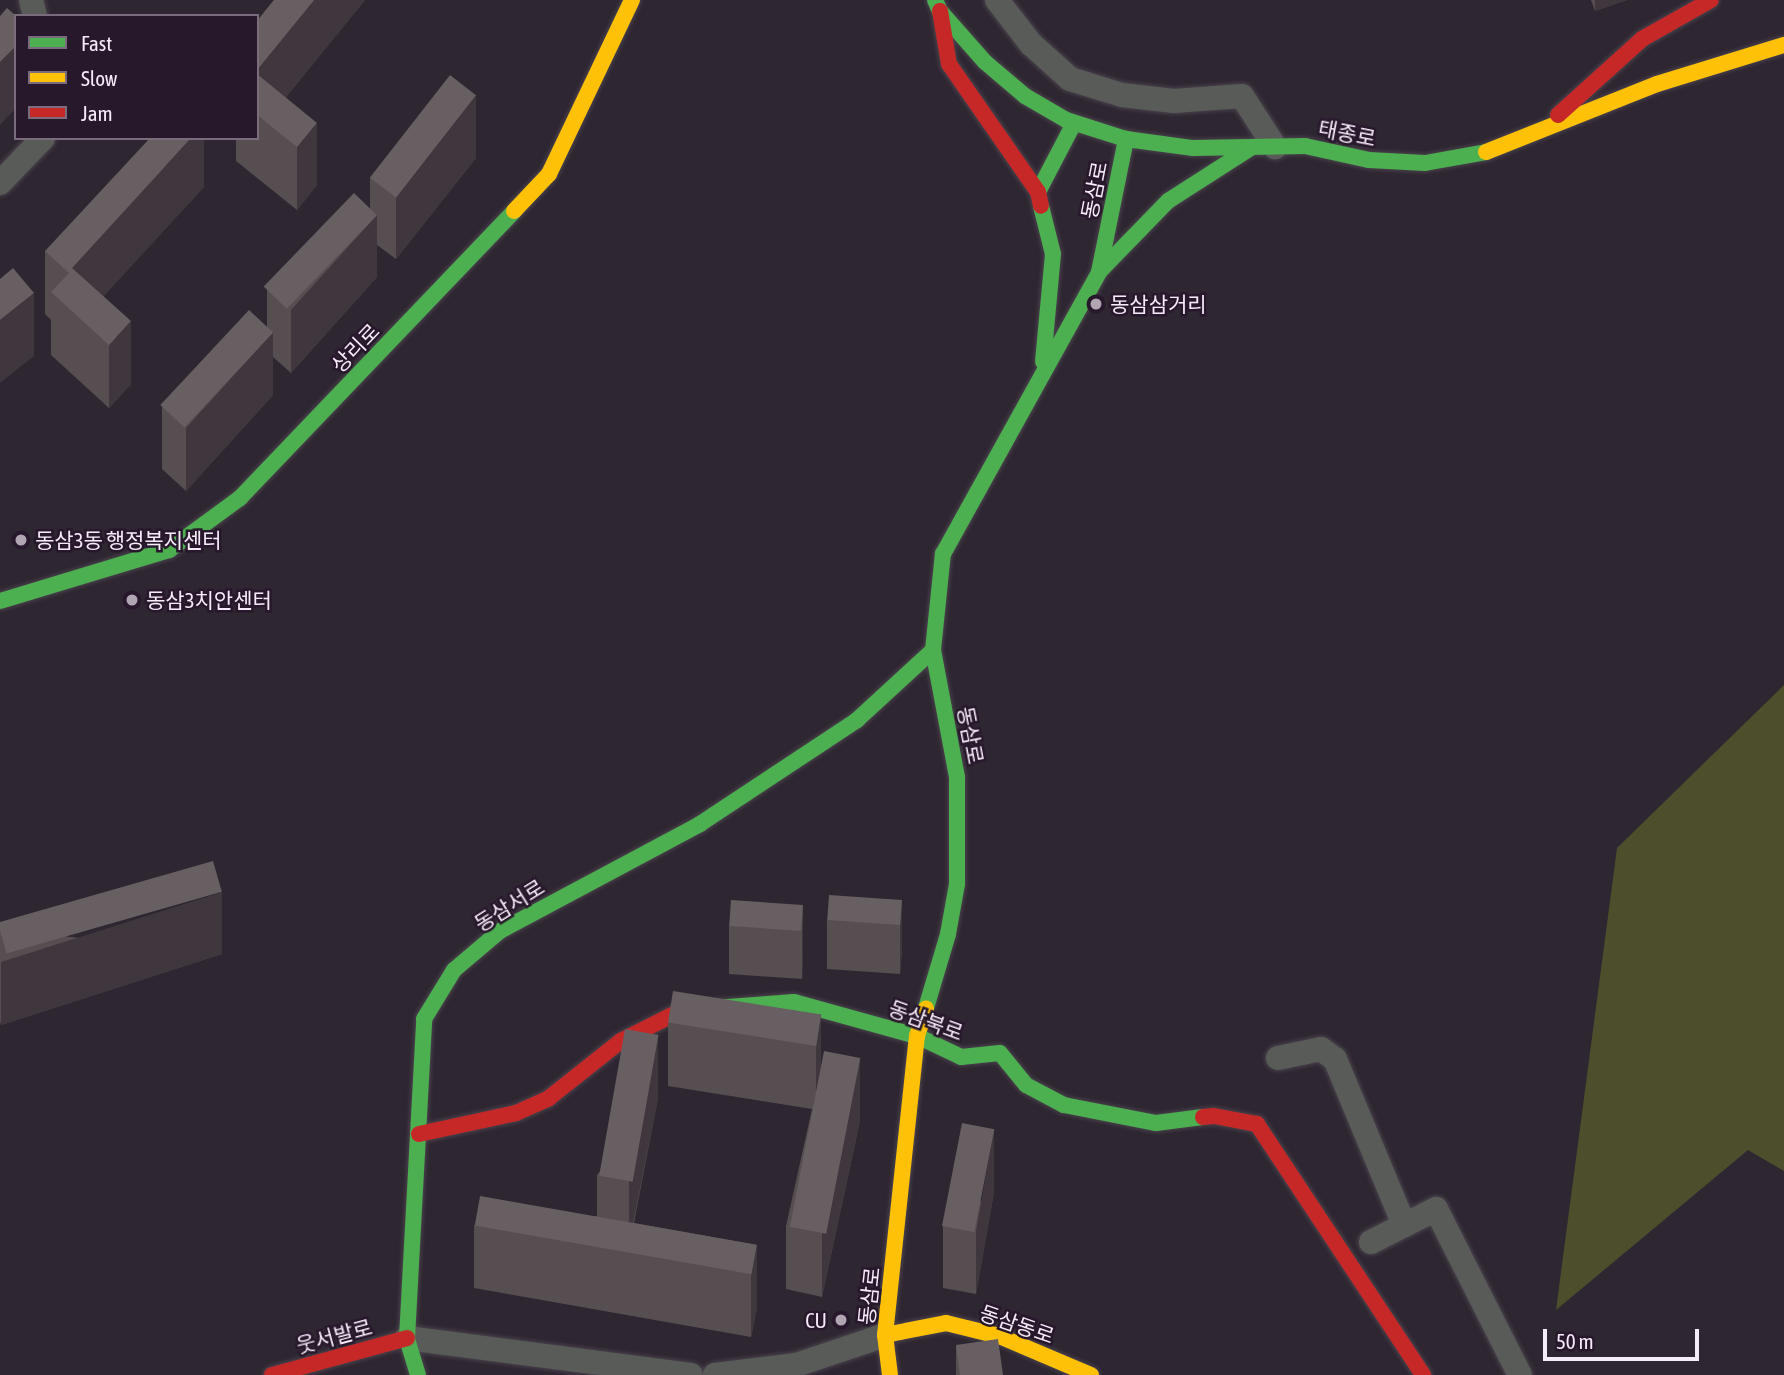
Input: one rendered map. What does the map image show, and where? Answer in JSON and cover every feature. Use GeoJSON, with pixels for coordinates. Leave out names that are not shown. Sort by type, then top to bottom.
{"type":"FeatureCollection","features":[{"type":"Feature","properties":{"kind":"street","name":"상리로"},"geometry":{"type":"LineString","coordinates":[[0,601],[169,550],[240,498],[549,174],[632,0]]}},
{"type":"Feature","properties":{"kind":"street"},"geometry":{"type":"LineString","coordinates":[[997,0],[1031,44],[1070,79],[1122,95],[1174,101],[1242,96],[1264,147],[1168,201],[1099,272]]}},
{"type":"Feature","properties":{"kind":"street"},"geometry":{"type":"LineString","coordinates":[[1542,130],[1642,39],[1711,0]]}},
{"type":"Feature","properties":{"kind":"street"},"geometry":{"type":"LineString","coordinates":[[938,6],[949,64],[1038,192],[1053,254],[1042,375]]}},
{"type":"Feature","properties":{"kind":"street","name":"태종로"},"geometry":{"type":"LineString","coordinates":[[938,6],[985,62],[1025,96],[1074,123],[1126,139],[1193,148],[1305,146],[1369,160],[1424,163],[1483,153],[1542,130],[1653,73],[1784,45]]}},
{"type":"Feature","properties":{"kind":"street"},"geometry":{"type":"LineString","coordinates":[[1642,39],[1653,73]]}},
{"type":"Feature","properties":{"kind":"street"},"geometry":{"type":"LineString","coordinates":[[1038,192],[1074,123]]}},
{"type":"Feature","properties":{"kind":"street","name":"동삼로"},"geometry":{"type":"LineString","coordinates":[[890,1375],[885,1335],[917,1036],[948,934],[957,884],[957,777],[933,650],[943,554],[1099,272],[1126,139]]}},
{"type":"Feature","properties":{"kind":"street"},"geometry":{"type":"LineString","coordinates":[[0,183],[41,140]]}},
{"type":"Feature","properties":{"kind":"street","name":"동삼서로"},"geometry":{"type":"LineString","coordinates":[[418,1375],[407,1338],[424,1019],[454,970],[500,930],[700,824],[857,720],[933,650]]}},
{"type":"Feature","properties":{"kind":"street","name":"동삼북로"},"geometry":{"type":"LineString","coordinates":[[419,1134],[516,1112],[549,1098],[621,1041],[680,1011],[794,1002],[917,1036],[961,1057],[1000,1053],[1026,1084],[1064,1105],[1156,1123],[1214,1116],[1257,1124],[1423,1375]]}},
{"type":"Feature","properties":{"kind":"street"},"geometry":{"type":"LineString","coordinates":[[1278,1058],[1321,1049],[1335,1059],[1404,1225]]}},
{"type":"Feature","properties":{"kind":"street"},"geometry":{"type":"LineString","coordinates":[[1371,1242],[1436,1209],[1520,1375]]}},
{"type":"Feature","properties":{"kind":"street","name":"동삼동로"},"geometry":{"type":"LineString","coordinates":[[885,1335],[946,1323],[999,1336],[1091,1375]]}},
{"type":"Feature","properties":{"kind":"street"},"geometry":{"type":"LineString","coordinates":[[715,1375],[796,1365],[885,1335]]}},
{"type":"Feature","properties":{"kind":"street"},"geometry":{"type":"LineString","coordinates":[[407,1338],[691,1375]]}},
{"type":"Feature","properties":{"kind":"street","name":"웃서발로"},"geometry":{"type":"LineString","coordinates":[[272,1375],[407,1338]]}},
{"type":"Feature","properties":{"kind":"green space"},"geometry":{"type":"Polygon","coordinates":[[[1784,685],[1784,1171],[1748,1150],[1556,1310],[1617,848],[1784,685]]]}},
{"type":"Feature","properties":{"kind":"building"},"geometry":{"type":"Polygon","coordinates":[[[274,0],[314,0],[259,68],[259,19],[274,0]]]}},
{"type":"Feature","properties":{"kind":"building"},"geometry":{"type":"Polygon","coordinates":[[[7,8],[14,14],[14,48],[0,62],[0,16],[7,8]]]}},
{"type":"Feature","properties":{"kind":"building"},"geometry":{"type":"Polygon","coordinates":[[[450,75],[476,95],[396,198],[370,177],[450,75]]]}},
{"type":"Feature","properties":{"kind":"building"},"geometry":{"type":"Polygon","coordinates":[[[259,76],[317,123],[297,147],[259,117],[259,76]]]}},
{"type":"Feature","properties":{"kind":"building"},"geometry":{"type":"Polygon","coordinates":[[[148,140],[189,140],[72,268],[131,321],[109,345],[51,292],[69,273],[45,251],[148,140]]]}},
{"type":"Feature","properties":{"kind":"building"},"geometry":{"type":"Polygon","coordinates":[[[354,193],[377,215],[287,309],[264,287],[354,193]]]}},
{"type":"Feature","properties":{"kind":"building"},"geometry":{"type":"Polygon","coordinates":[[[13,268],[34,293],[0,320],[0,279],[13,268]]]}},
{"type":"Feature","properties":{"kind":"building"},"geometry":{"type":"Polygon","coordinates":[[[249,310],[273,333],[184,428],[160,405],[249,310]]]}},
{"type":"Feature","properties":{"kind":"building"},"geometry":{"type":"Polygon","coordinates":[[[213,861],[222,892],[6,954],[0,922],[213,861]]]}},
{"type":"Feature","properties":{"kind":"building"},"geometry":{"type":"Polygon","coordinates":[[[829,895],[902,900],[900,925],[827,920],[829,895]]]}},
{"type":"Feature","properties":{"kind":"building"},"geometry":{"type":"Polygon","coordinates":[[[731,900],[803,905],[801,931],[729,926],[731,900]]]}},
{"type":"Feature","properties":{"kind":"building"},"geometry":{"type":"Polygon","coordinates":[[[673,991],[821,1014],[816,1046],[668,1023],[673,991]]]}},
{"type":"Feature","properties":{"kind":"building"},"geometry":{"type":"Polygon","coordinates":[[[625,1029],[658,1035],[633,1182],[599,1176],[625,1029]]]}},
{"type":"Feature","properties":{"kind":"building"},"geometry":{"type":"Polygon","coordinates":[[[824,1051],[860,1058],[826,1234],[790,1227],[824,1051]]]}},
{"type":"Feature","properties":{"kind":"building"},"geometry":{"type":"Polygon","coordinates":[[[962,1123],[994,1129],[974,1232],[942,1226],[962,1123]]]}},
{"type":"Feature","properties":{"kind":"building"},"geometry":{"type":"Polygon","coordinates":[[[480,1196],[757,1245],[752,1274],[475,1226],[480,1196]]]}},
{"type":"Feature","properties":{"kind":"building"},"geometry":{"type":"Polygon","coordinates":[[[998,1339],[1003,1375],[960,1375],[956,1345],[998,1339]]]}},
{"type":"Feature","properties":{"kind":"traffic: fast"},"geometry":{"type":"LineString","coordinates":[[935,0],[940,11],[985,62],[1025,96],[1066,120],[1126,139],[1193,148],[1305,146],[1369,160],[1425,163],[1486,152]]}},
{"type":"Feature","properties":{"kind":"traffic: fast"},"geometry":{"type":"LineString","coordinates":[[1038,192],[1074,123]]}},
{"type":"Feature","properties":{"kind":"traffic: fast"},"geometry":{"type":"LineString","coordinates":[[926,1008],[948,934],[957,884],[957,777],[933,650],[943,554],[1099,272],[1126,139]]}},
{"type":"Feature","properties":{"kind":"traffic: fast"},"geometry":{"type":"LineString","coordinates":[[1099,272],[1168,201],[1252,147]]}},
{"type":"Feature","properties":{"kind":"traffic: fast"},"geometry":{"type":"LineString","coordinates":[[1041,206],[1053,254],[1043,362]]}},
{"type":"Feature","properties":{"kind":"traffic: fast"},"geometry":{"type":"LineString","coordinates":[[0,601],[169,550],[240,498],[514,211]]}},
{"type":"Feature","properties":{"kind":"traffic: fast"},"geometry":{"type":"LineString","coordinates":[[418,1375],[407,1338],[424,1019],[454,970],[500,931],[700,824],[857,720],[933,650]]}},
{"type":"Feature","properties":{"kind":"traffic: fast"},"geometry":{"type":"LineString","coordinates":[[689,1010],[794,1002],[917,1036],[961,1057],[1000,1053],[1026,1085],[1064,1105],[1156,1123],[1203,1117]]}},
{"type":"Feature","properties":{"kind":"traffic: slow"},"geometry":{"type":"LineString","coordinates":[[514,211],[549,174],[632,0]]}},
{"type":"Feature","properties":{"kind":"traffic: slow"},"geometry":{"type":"LineString","coordinates":[[1486,152],[1657,84],[1784,45]]}},
{"type":"Feature","properties":{"kind":"traffic: slow"},"geometry":{"type":"LineString","coordinates":[[890,1375],[885,1335],[917,1036],[926,1008]]}},
{"type":"Feature","properties":{"kind":"traffic: slow"},"geometry":{"type":"LineString","coordinates":[[885,1335],[946,1323],[999,1336],[1091,1375]]}},
{"type":"Feature","properties":{"kind":"traffic: jam"},"geometry":{"type":"LineString","coordinates":[[1558,115],[1642,39],[1711,0]]}},
{"type":"Feature","properties":{"kind":"traffic: jam"},"geometry":{"type":"LineString","coordinates":[[940,11],[949,64],[1038,192],[1041,206]]}},
{"type":"Feature","properties":{"kind":"traffic: jam"},"geometry":{"type":"LineString","coordinates":[[419,1134],[516,1113],[549,1098],[621,1041],[680,1011],[689,1010]]}},
{"type":"Feature","properties":{"kind":"traffic: jam"},"geometry":{"type":"LineString","coordinates":[[1203,1117],[1214,1116],[1257,1124],[1423,1375]]}},
{"type":"Feature","properties":{"kind":"traffic: jam"},"geometry":{"type":"LineString","coordinates":[[272,1375],[407,1338]]}},
{"type":"Feature","properties":{"kind":"place","name":"동삼삼거리"},"geometry":{"type":"Point","coordinates":[1096,304]}},
{"type":"Feature","properties":{"kind":"place","name":"동삼3동 행정복지센터"},"geometry":{"type":"Point","coordinates":[21,540]}},
{"type":"Feature","properties":{"kind":"place","name":"동삼3치안센터"},"geometry":{"type":"Point","coordinates":[132,600]}},
{"type":"Feature","properties":{"kind":"place","name":"CU"},"geometry":{"type":"Point","coordinates":[841,1320]}}]}
